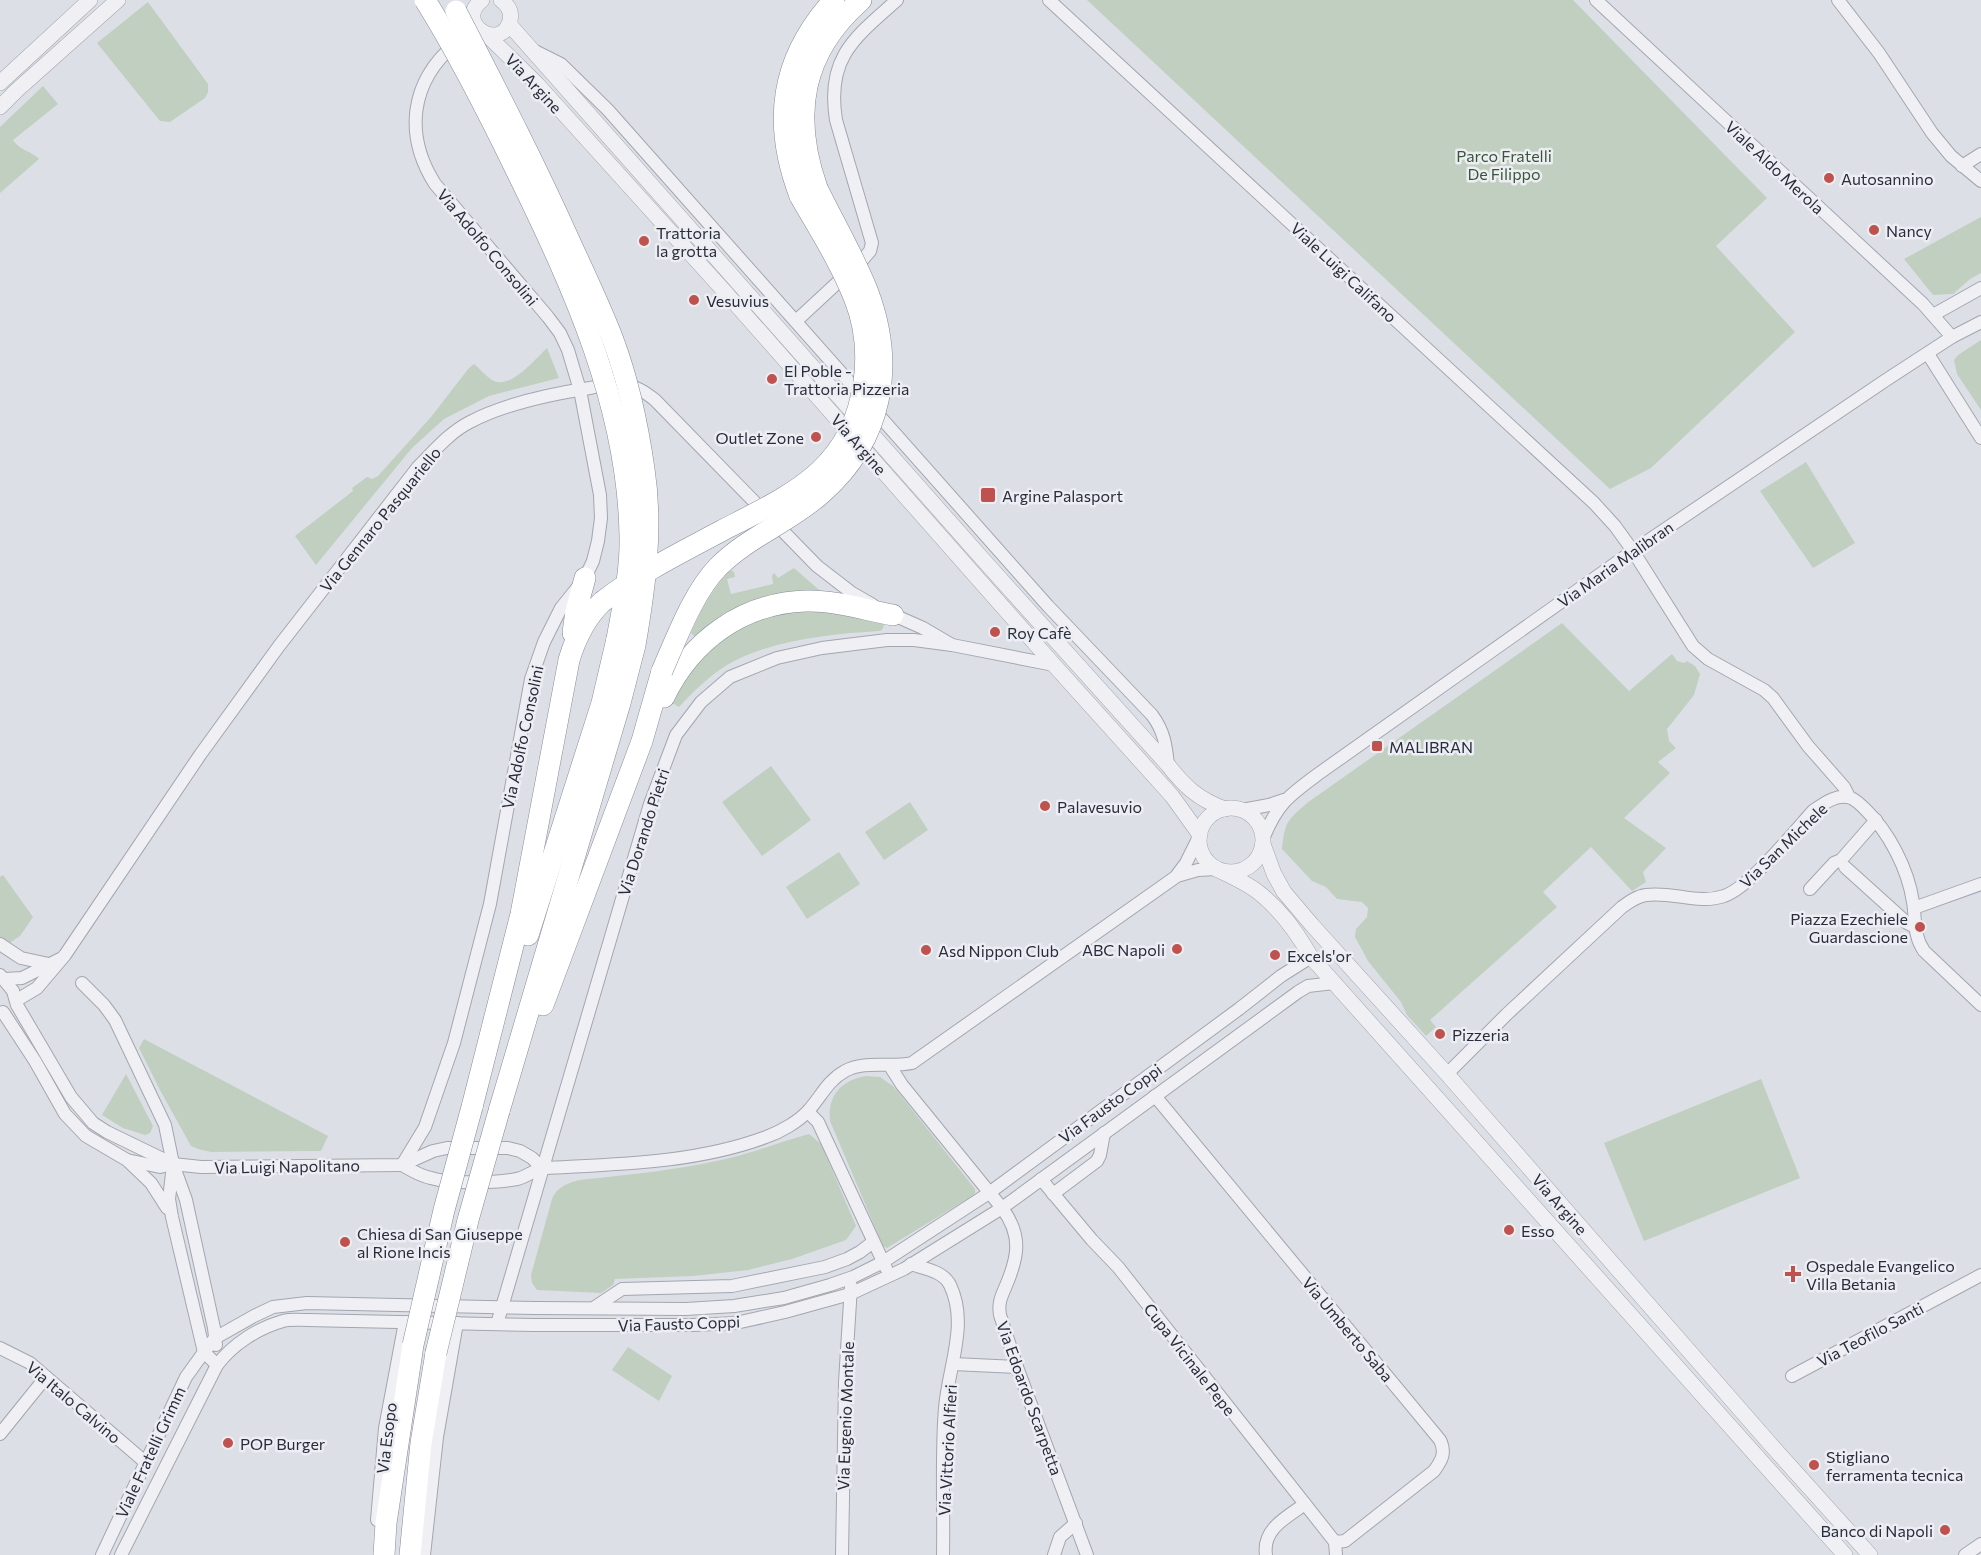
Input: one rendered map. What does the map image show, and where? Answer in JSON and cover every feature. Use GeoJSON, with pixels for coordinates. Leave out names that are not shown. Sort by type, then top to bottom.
{"type":"FeatureCollection","features":[{"type":"Feature","properties":{"kind":"highway"},"geometry":{"type":"LineString","coordinates":[[410,1555],[421,1443],[436,1353],[468,1220],[620,703],[626,642],[626,589],[630,537],[625,469],[618,430],[596,353],[573,292],[535,208],[477,91],[425,0]]}},
{"type":"Feature","properties":{"kind":"highway"},"geometry":{"type":"LineString","coordinates":[[449,0],[556,210],[588,281],[616,353],[634,414],[644,470],[648,536],[645,590],[602,703],[472,1107]]}},
{"type":"Feature","properties":{"kind":"highway"},"geometry":{"type":"LineString","coordinates":[[507,1085],[536,1025],[642,741],[662,671],[701,590],[718,567],[749,542],[795,515],[823,493],[848,467],[873,421],[882,382],[883,363],[879,330],[866,289],[809,192],[794,179],[783,122],[787,84],[800,47],[810,29],[834,0]]}},
{"type":"Feature","properties":{"kind":"highway"},"geometry":{"type":"LineString","coordinates":[[569,660],[582,627],[591,612],[602,602],[634,579],[789,496],[819,472],[843,443],[852,426],[862,395],[866,369],[862,322],[855,298],[809,192],[804,130],[805,96],[815,60],[832,30],[861,0]]}},
{"type":"Feature","properties":{"kind":"highway"},"geometry":{"type":"LineString","coordinates":[[384,1555],[386,1523],[413,1345],[444,1210],[521,914],[569,660],[576,611],[585,578]]}},
{"type":"Feature","properties":{"kind":"highway"},"geometry":{"type":"LineString","coordinates":[[642,741],[674,676],[693,652],[718,630],[741,618],[770,607],[806,601],[893,615]]}},
{"type":"Feature","properties":{"kind":"street"},"geometry":{"type":"LineString","coordinates":[[0,83],[90,0]]}},
{"type":"Feature","properties":{"kind":"street"},"geometry":{"type":"LineString","coordinates":[[0,107],[118,0]]}},
{"type":"Feature","properties":{"kind":"street"},"geometry":{"type":"LineString","coordinates":[[478,14],[497,34],[502,32],[509,24],[510,12],[503,0]]}},
{"type":"Feature","properties":{"kind":"street"},"geometry":{"type":"LineString","coordinates":[[796,321],[870,251],[871,235],[836,120],[832,100],[833,83],[839,64],[858,34],[897,0]]}},
{"type":"Feature","properties":{"kind":"street","name":"Viale Luigi Califano"},"geometry":{"type":"LineString","coordinates":[[1049,0],[1586,495],[1615,526],[1633,551],[1692,646],[1708,659],[1764,690],[1773,698],[1808,746],[1844,787],[1849,797]]}},
{"type":"Feature","properties":{"kind":"street","name":"Viale Aldo Merola"},"geometry":{"type":"LineString","coordinates":[[1596,0],[1933,315],[1952,337]]}},
{"type":"Feature","properties":{"kind":"street"},"geometry":{"type":"LineString","coordinates":[[1838,0],[1879,53],[1932,133],[1951,156],[1981,181]]}},
{"type":"Feature","properties":{"kind":"street","name":"Via Argine"},"geometry":{"type":"LineString","coordinates":[[478,14],[537,84],[725,292],[1172,796],[1200,834]]}},
{"type":"Feature","properties":{"kind":"street","name":"Via Adolfo Consolini"},"geometry":{"type":"LineString","coordinates":[[402,1165],[425,1127],[454,1043],[490,904],[531,679],[544,642],[561,608],[585,578],[593,561],[598,541],[600,506],[597,473],[580,390],[568,350],[560,333],[435,184],[424,167],[418,147],[414,127],[417,106],[424,84],[443,55],[478,14]]}},
{"type":"Feature","properties":{"kind":"street","name":"Via Argine"},"geometry":{"type":"LineString","coordinates":[[509,24],[1182,783],[1200,798],[1225,809]]}},
{"type":"Feature","properties":{"kind":"street","name":"Via Argine"},"geometry":{"type":"LineString","coordinates":[[529,47],[561,64],[608,110],[1048,606],[1152,715],[1166,740],[1168,765]]}},
{"type":"Feature","properties":{"kind":"street"},"geometry":{"type":"LineString","coordinates":[[1962,166],[1981,154]]}},
{"type":"Feature","properties":{"kind":"street"},"geometry":{"type":"LineString","coordinates":[[1933,315],[1981,288]]}},
{"type":"Feature","properties":{"kind":"street","name":"Via Maria Malibran"},"geometry":{"type":"LineString","coordinates":[[1263,841],[1272,816],[1285,800],[1340,758],[1633,551],[1886,380],[1952,337],[1981,322]]}},
{"type":"Feature","properties":{"kind":"street"},"geometry":{"type":"LineString","coordinates":[[1928,354],[1981,438]]}},
{"type":"Feature","properties":{"kind":"street","name":"Via Gennaro Pasquariello"},"geometry":{"type":"LineString","coordinates":[[1,1012],[14,1008],[17,1002],[37,988],[65,955],[200,754],[279,646],[418,467],[436,448],[469,422],[520,403],[580,390],[620,384],[642,390],[817,566],[852,593],[923,628],[951,645]]}},
{"type":"Feature","properties":{"kind":"street","name":"Via Dorando Pietri"},"geometry":{"type":"LineString","coordinates":[[497,1324],[650,804],[676,735],[701,702],[730,677],[777,658],[822,648],[887,640],[914,640],[951,645],[1054,665]]}},
{"type":"Feature","properties":{"kind":"street","name":"Via San Michele"},"geometry":{"type":"LineString","coordinates":[[1447,1074],[1507,1014],[1633,899],[1649,894],[1696,900],[1726,896],[1743,885],[1825,802],[1849,797],[1876,820],[1888,835],[1908,881],[1914,905]]}},
{"type":"Feature","properties":{"kind":"street","name":"Via Maria Malibran"},"geometry":{"type":"LineString","coordinates":[[1242,810],[1285,800]]}},
{"type":"Feature","properties":{"kind":"street"},"geometry":{"type":"LineString","coordinates":[[1225,809],[1242,810],[1255,820],[1261,829],[1263,841],[1260,854],[1249,867],[1233,872],[1216,869],[1207,862],[1201,852],[1200,834],[1208,818],[1225,809]]}},
{"type":"Feature","properties":{"kind":"street"},"geometry":{"type":"LineString","coordinates":[[1810,889],[1834,863],[1841,860],[1876,820]]}},
{"type":"Feature","properties":{"kind":"street","name":"Via Luigi Napolitano"},"geometry":{"type":"LineString","coordinates":[[1177,876],[1200,834]]}},
{"type":"Feature","properties":{"kind":"street","name":"Via Argine"},"geometry":{"type":"LineString","coordinates":[[1263,841],[1274,874],[1284,892],[1870,1555]]}},
{"type":"Feature","properties":{"kind":"street"},"geometry":{"type":"LineString","coordinates":[[1845,867],[1907,923],[1915,927]]}},
{"type":"Feature","properties":{"kind":"street","name":"Via Argine"},"geometry":{"type":"LineString","coordinates":[[1216,869],[1252,888],[1269,901],[1296,933],[1311,957],[1845,1555]]}},
{"type":"Feature","properties":{"kind":"street","name":"Via Luigi Napolitano"},"geometry":{"type":"LineString","coordinates":[[402,1165],[429,1178],[442,1181],[498,1181],[519,1179],[542,1168],[624,1164],[700,1155],[768,1136],[790,1125],[808,1112],[835,1077],[860,1066],[912,1063],[1177,876],[1198,870],[1216,869]]}},
{"type":"Feature","properties":{"kind":"street"},"geometry":{"type":"LineString","coordinates":[[1981,884],[1914,905],[1917,941],[1924,951],[1981,1005]]}},
{"type":"Feature","properties":{"kind":"street"},"geometry":{"type":"LineString","coordinates":[[0,944],[21,958],[50,964]]}},
{"type":"Feature","properties":{"kind":"street"},"geometry":{"type":"LineString","coordinates":[[1,977],[22,978],[65,955]]}},
{"type":"Feature","properties":{"kind":"street","name":"Via Fausto Coppi"},"geometry":{"type":"LineString","coordinates":[[215,1338],[273,1307],[293,1304],[686,1309],[734,1306],[784,1298],[853,1277],[883,1262],[989,1192],[1281,976],[1311,957]]}},
{"type":"Feature","properties":{"kind":"street"},"geometry":{"type":"LineString","coordinates":[[1,977],[14,991],[17,1002],[71,1097],[82,1112],[107,1132],[173,1164]]}},
{"type":"Feature","properties":{"kind":"street"},"geometry":{"type":"LineString","coordinates":[[82,983],[115,1020],[165,1125],[173,1164],[186,1200],[215,1338],[217,1365]]}},
{"type":"Feature","properties":{"kind":"street","name":"Via Fausto Coppi"},"geometry":{"type":"LineString","coordinates":[[217,1365],[239,1342],[284,1321],[660,1325],[736,1323],[850,1294],[911,1264],[1002,1208],[1298,992],[1308,986],[1334,983]]}},
{"type":"Feature","properties":{"kind":"street"},"geometry":{"type":"LineString","coordinates":[[1,1012],[35,1061],[65,1114],[86,1136],[127,1160],[160,1167],[173,1164]]}},
{"type":"Feature","properties":{"kind":"street","name":"Via Edoardo Scarpetta"},"geometry":{"type":"LineString","coordinates":[[890,1066],[902,1085],[1002,1208],[1014,1231],[1017,1257],[1001,1296],[999,1311],[1017,1367],[1087,1555]]}},
{"type":"Feature","properties":{"kind":"street","name":"Via Umberto Saba"},"geometry":{"type":"LineString","coordinates":[[1155,1096],[1440,1440],[1443,1457],[1434,1471],[1336,1549]]}},
{"type":"Feature","properties":{"kind":"street"},"geometry":{"type":"LineString","coordinates":[[808,1112],[818,1122],[890,1275]]}},
{"type":"Feature","properties":{"kind":"street","name":"Via Fausto Coppi"},"geometry":{"type":"LineString","coordinates":[[1053,1194],[1097,1161],[1104,1133]]}},
{"type":"Feature","properties":{"kind":"street","name":"Via Luigi Napolitano"},"geometry":{"type":"LineString","coordinates":[[173,1164],[201,1167],[402,1165],[433,1151],[447,1148],[508,1148],[520,1151],[532,1158],[542,1168]]}},
{"type":"Feature","properties":{"kind":"street"},"geometry":{"type":"LineString","coordinates":[[127,1160],[151,1183],[172,1217]]}},
{"type":"Feature","properties":{"kind":"street"},"geometry":{"type":"LineString","coordinates":[[173,1164],[169,1199],[172,1217],[204,1352],[217,1365]]}},
{"type":"Feature","properties":{"kind":"street","name":"Cupa Vicinale Pepe"},"geometry":{"type":"LineString","coordinates":[[1041,1179],[1118,1267],[1305,1504],[1336,1549]]}},
{"type":"Feature","properties":{"kind":"street","name":"Via Fausto Coppi"},"geometry":{"type":"LineString","coordinates":[[595,1307],[622,1289],[732,1286],[808,1271],[847,1259],[873,1242]]}},
{"type":"Feature","properties":{"kind":"street","name":"Via Vittorio Alfieri"},"geometry":{"type":"LineString","coordinates":[[911,1264],[946,1279],[951,1287],[957,1319],[957,1340],[945,1409],[943,1555]]}},
{"type":"Feature","properties":{"kind":"street","name":"Via Teofilo Santi"},"geometry":{"type":"LineString","coordinates":[[1792,1376],[1981,1275]]}},
{"type":"Feature","properties":{"kind":"street","name":"Via Eugenio Montale"},"geometry":{"type":"LineString","coordinates":[[842,1555],[845,1382],[853,1277]]}},
{"type":"Feature","properties":{"kind":"street","name":"Via Esopo"},"geometry":{"type":"LineString","coordinates":[[373,1555],[385,1428],[405,1322]]}},
{"type":"Feature","properties":{"kind":"street"},"geometry":{"type":"LineString","coordinates":[[424,1555],[437,1437],[457,1323]]}},
{"type":"Feature","properties":{"kind":"street","name":"Viale Fratelli Grimm"},"geometry":{"type":"LineString","coordinates":[[102,1555],[186,1377],[215,1338]]}},
{"type":"Feature","properties":{"kind":"street","name":"Via Italo Calvino"},"geometry":{"type":"LineString","coordinates":[[0,1348],[30,1364],[145,1462]]}},
{"type":"Feature","properties":{"kind":"street"},"geometry":{"type":"LineString","coordinates":[[953,1364],[1017,1367]]}},
{"type":"Feature","properties":{"kind":"street","name":"Viale Fratelli Grimm"},"geometry":{"type":"LineString","coordinates":[[121,1555],[217,1365]]}},
{"type":"Feature","properties":{"kind":"street"},"geometry":{"type":"LineString","coordinates":[[0,1434],[46,1377]]}},
{"type":"Feature","properties":{"kind":"street"},"geometry":{"type":"LineString","coordinates":[[1266,1555],[1265,1545],[1270,1532],[1305,1504]]}},
{"type":"Feature","properties":{"kind":"street"},"geometry":{"type":"LineString","coordinates":[[1054,1555],[1060,1537],[1076,1523]]}},
{"type":"Feature","properties":{"kind":"street"},"geometry":{"type":"LineString","coordinates":[[1965,1555],[1981,1544]]}},
{"type":"Feature","properties":{"kind":"green space","name":"Parco Fratelli De Filippo"},"geometry":{"type":"Polygon","coordinates":[[[1087,0],[1573,0],[1767,198],[1716,246],[1795,332],[1651,468],[1610,489],[1087,0]]]}},
{"type":"Feature","properties":{"kind":"green space"},"geometry":{"type":"Polygon","coordinates":[[[148,2],[208,84],[205,98],[170,122],[160,121],[97,43],[148,2]]]}},
{"type":"Feature","properties":{"kind":"green space"},"geometry":{"type":"Polygon","coordinates":[[[43,86],[58,104],[13,140],[18,146],[39,159],[0,193],[0,127],[43,86]]]}},
{"type":"Feature","properties":{"kind":"green space"},"geometry":{"type":"Polygon","coordinates":[[[1981,217],[1981,273],[1970,279],[1953,294],[1933,295],[1904,259],[1981,217]]]}},
{"type":"Feature","properties":{"kind":"green space"},"geometry":{"type":"Polygon","coordinates":[[[1981,340],[1981,410],[1957,374],[1954,360],[1981,340]]]}},
{"type":"Feature","properties":{"kind":"green space"},"geometry":{"type":"Polygon","coordinates":[[[547,348],[559,378],[489,396],[444,419],[412,448],[316,565],[295,536],[353,491],[352,488],[367,477],[372,479],[378,476],[431,417],[469,368],[474,364],[492,380],[506,381],[522,372],[547,348]]]}},
{"type":"Feature","properties":{"kind":"green space"},"geometry":{"type":"Polygon","coordinates":[[[1806,462],[1855,543],[1813,568],[1760,491],[1806,462]]]}},
{"type":"Feature","properties":{"kind":"green space"},"geometry":{"type":"Polygon","coordinates":[[[794,568],[826,596],[713,623],[695,637],[691,633],[708,600],[730,570],[734,572],[735,577],[727,579],[731,594],[773,584],[774,573],[778,578],[794,568]]]}},
{"type":"Feature","properties":{"kind":"green space"},"geometry":{"type":"Polygon","coordinates":[[[797,610],[823,611],[885,623],[879,631],[821,636],[781,644],[744,656],[720,669],[679,707],[669,701],[692,666],[732,631],[755,621],[797,610]]]}},
{"type":"Feature","properties":{"kind":"green space"},"geometry":{"type":"Polygon","coordinates":[[[1562,623],[1629,691],[1672,654],[1677,661],[1684,663],[1687,661],[1695,666],[1700,674],[1694,695],[1667,729],[1669,741],[1676,748],[1658,762],[1670,773],[1624,818],[1666,848],[1643,872],[1646,882],[1632,891],[1591,847],[1543,892],[1557,907],[1430,1020],[1436,1027],[1426,1036],[1407,1015],[1401,1002],[1368,961],[1355,937],[1356,929],[1367,917],[1368,908],[1362,902],[1337,899],[1326,887],[1312,881],[1282,849],[1284,833],[1291,818],[1307,803],[1562,623]]]}},
{"type":"Feature","properties":{"kind":"green space"},"geometry":{"type":"Polygon","coordinates":[[[771,766],[811,820],[762,856],[722,802],[771,766]]]}},
{"type":"Feature","properties":{"kind":"green space"},"geometry":{"type":"Polygon","coordinates":[[[910,802],[928,830],[884,860],[865,832],[910,802]]]}},
{"type":"Feature","properties":{"kind":"green space"},"geometry":{"type":"Polygon","coordinates":[[[839,852],[860,884],[807,919],[786,887],[839,852]]]}},
{"type":"Feature","properties":{"kind":"green space"},"geometry":{"type":"Polygon","coordinates":[[[3,875],[33,917],[20,936],[5,946],[0,940],[0,877],[3,875]]]}},
{"type":"Feature","properties":{"kind":"green space"},"geometry":{"type":"Polygon","coordinates":[[[144,1039],[328,1136],[321,1151],[211,1152],[191,1146],[139,1048],[144,1039]]]}},
{"type":"Feature","properties":{"kind":"green space"},"geometry":{"type":"Polygon","coordinates":[[[126,1074],[153,1126],[150,1133],[145,1135],[123,1128],[102,1115],[126,1074]]]}},
{"type":"Feature","properties":{"kind":"green space"},"geometry":{"type":"Polygon","coordinates":[[[866,1076],[880,1077],[894,1087],[975,1189],[972,1196],[887,1248],[883,1246],[830,1121],[831,1104],[838,1090],[850,1081],[866,1076]]]}},
{"type":"Feature","properties":{"kind":"green space"},"geometry":{"type":"Polygon","coordinates":[[[1761,1079],[1800,1178],[1644,1241],[1604,1143],[1761,1079]]]}},
{"type":"Feature","properties":{"kind":"green space"},"geometry":{"type":"Polygon","coordinates":[[[809,1134],[821,1144],[856,1226],[846,1240],[792,1259],[748,1270],[693,1276],[615,1279],[613,1285],[601,1293],[537,1290],[532,1283],[531,1275],[552,1199],[558,1190],[567,1184],[705,1163],[743,1155],[809,1134]]]}},
{"type":"Feature","properties":{"kind":"green space"},"geometry":{"type":"Polygon","coordinates":[[[628,1347],[672,1376],[659,1401],[612,1370],[628,1347]]]}},
{"type":"Feature","properties":{"kind":"place","name":"Autosannino"},"geometry":{"type":"Point","coordinates":[1829,178]}},
{"type":"Feature","properties":{"kind":"place","name":"Nancy"},"geometry":{"type":"Point","coordinates":[1874,230]}},
{"type":"Feature","properties":{"kind":"place","name":"Trattoria la grotta"},"geometry":{"type":"Point","coordinates":[644,241]}},
{"type":"Feature","properties":{"kind":"place","name":"Vesuvius"},"geometry":{"type":"Point","coordinates":[694,300]}},
{"type":"Feature","properties":{"kind":"place","name":"El Poble - Trattoria Pizzeria"},"geometry":{"type":"Point","coordinates":[772,379]}},
{"type":"Feature","properties":{"kind":"place","name":"Outlet Zone"},"geometry":{"type":"Point","coordinates":[816,437]}},
{"type":"Feature","properties":{"kind":"place","name":"Argine Palasport"},"geometry":{"type":"Point","coordinates":[988,495]}},
{"type":"Feature","properties":{"kind":"place","name":"Roy Cafè"},"geometry":{"type":"Point","coordinates":[995,632]}},
{"type":"Feature","properties":{"kind":"place","name":"MALIBRAN"},"geometry":{"type":"Point","coordinates":[1377,746]}},
{"type":"Feature","properties":{"kind":"place","name":"Palavesuvio"},"geometry":{"type":"Point","coordinates":[1045,806]}},
{"type":"Feature","properties":{"kind":"place","name":"Piazza Ezechiele Guardascione"},"geometry":{"type":"Point","coordinates":[1920,927]}},
{"type":"Feature","properties":{"kind":"place","name":"ABC Napoli"},"geometry":{"type":"Point","coordinates":[1177,949]}},
{"type":"Feature","properties":{"kind":"place","name":"Asd Nippon Club"},"geometry":{"type":"Point","coordinates":[926,950]}},
{"type":"Feature","properties":{"kind":"place","name":"Excels'or"},"geometry":{"type":"Point","coordinates":[1275,955]}},
{"type":"Feature","properties":{"kind":"place","name":"Pizzeria"},"geometry":{"type":"Point","coordinates":[1440,1034]}},
{"type":"Feature","properties":{"kind":"place","name":"Esso"},"geometry":{"type":"Point","coordinates":[1509,1230]}},
{"type":"Feature","properties":{"kind":"place","name":"Chiesa di San Giuseppe al Rione Incis"},"geometry":{"type":"Point","coordinates":[345,1242]}},
{"type":"Feature","properties":{"kind":"place","name":"Ospedale Evangelico Villa Betania"},"geometry":{"type":"Point","coordinates":[1793,1274]}},
{"type":"Feature","properties":{"kind":"place","name":"POP Burger"},"geometry":{"type":"Point","coordinates":[228,1443]}},
{"type":"Feature","properties":{"kind":"place","name":"Stigliano ferramenta tecnica"},"geometry":{"type":"Point","coordinates":[1814,1465]}},
{"type":"Feature","properties":{"kind":"place","name":"Banco di Napoli"},"geometry":{"type":"Point","coordinates":[1945,1530]}}]}
